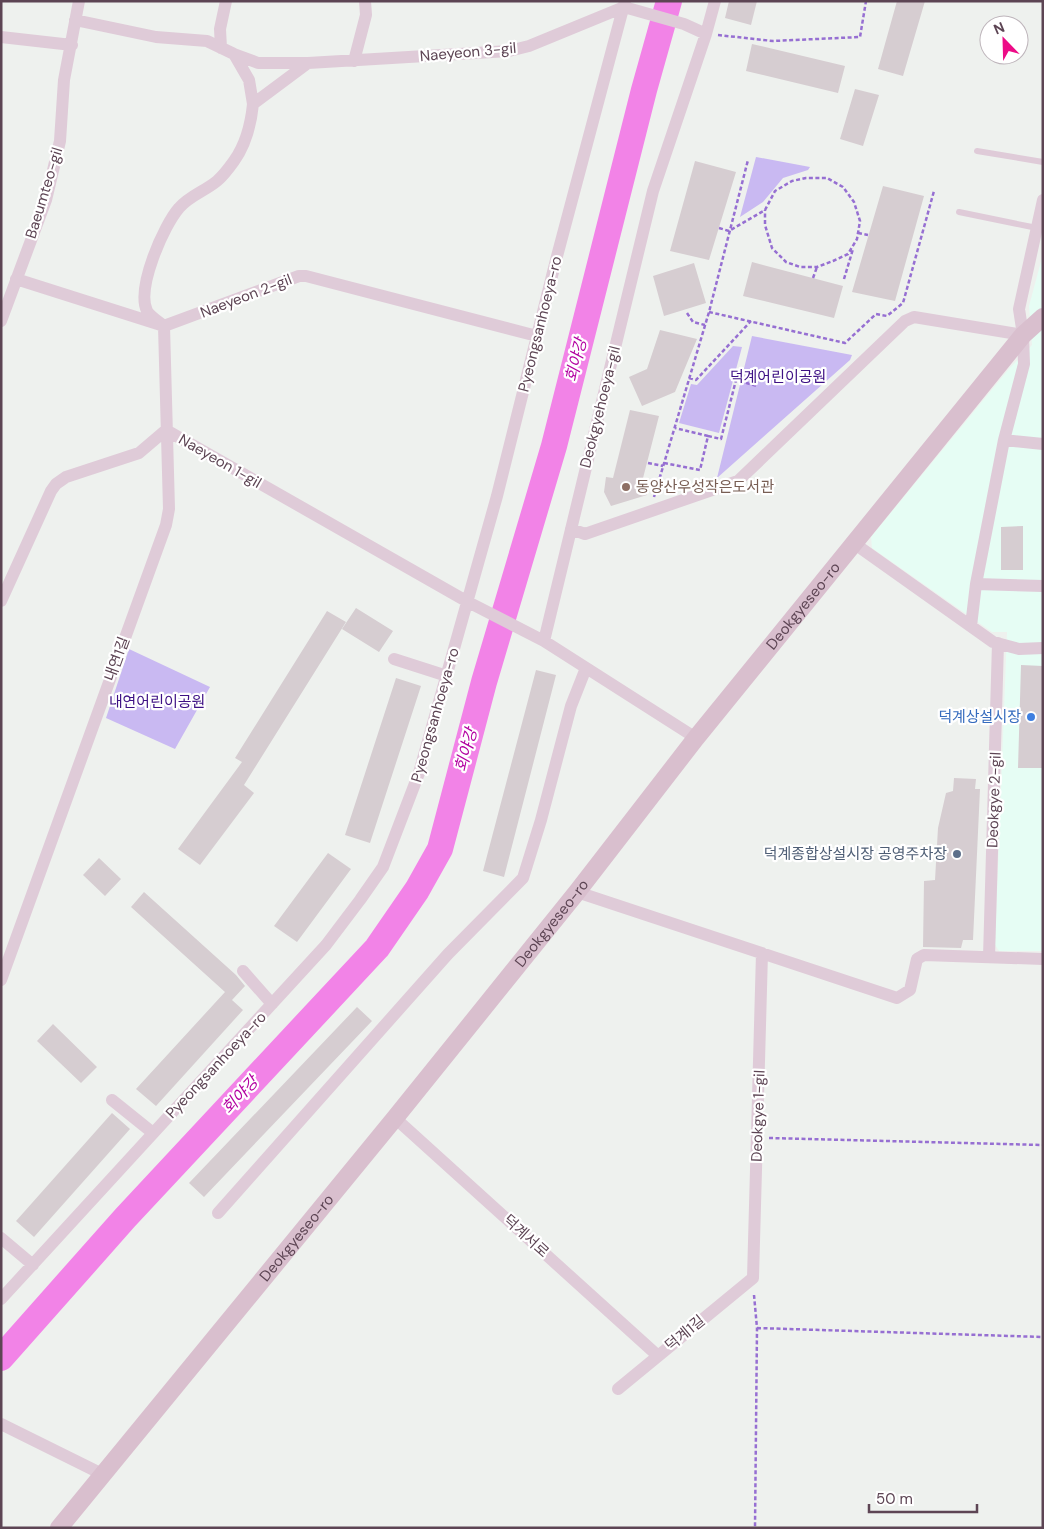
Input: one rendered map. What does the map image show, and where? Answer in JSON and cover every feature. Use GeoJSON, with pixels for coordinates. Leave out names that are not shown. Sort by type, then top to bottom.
{"type":"FeatureCollection","features":[{"type":"Feature","properties":{"kind":"street","name":"Baeumteo-gil"},"geometry":{"type":"LineString","coordinates":[[1,321],[46,200],[60,141],[64,80],[80,1]]}},
{"type":"Feature","properties":{"kind":"street"},"geometry":{"type":"LineString","coordinates":[[221,48],[220,29],[226,1]]}},
{"type":"Feature","properties":{"kind":"street"},"geometry":{"type":"LineString","coordinates":[[354,61],[366,14],[365,1]]}},
{"type":"Feature","properties":{"kind":"street","name":"Deokgyehoeya-gil"},"geometry":{"type":"LineString","coordinates":[[544,641],[653,192],[706,34],[715,1]]}},
{"type":"Feature","properties":{"kind":"street","name":"Naeyeon 3-gil"},"geometry":{"type":"LineString","coordinates":[[75,20],[156,37],[207,41],[258,63],[308,63],[510,51],[529,46],[624,4]]}},
{"type":"Feature","properties":{"kind":"street"},"geometry":{"type":"LineString","coordinates":[[624,4],[639,12],[684,24],[706,34]]}},
{"type":"Feature","properties":{"kind":"street","name":"Pyeongsanhoeya-ro"},"geometry":{"type":"LineString","coordinates":[[1,1299],[326,945],[383,867],[419,773],[498,496],[556,260],[624,4]]}},
{"type":"Feature","properties":{"kind":"street"},"geometry":{"type":"LineString","coordinates":[[1,37],[72,45]]}},
{"type":"Feature","properties":{"kind":"street"},"geometry":{"type":"LineString","coordinates":[[164,326],[147,311],[144,298],[146,278],[159,245],[179,207],[194,195],[216,182],[235,161],[244,144],[251,123],[254,104],[249,80],[234,54]]}},
{"type":"Feature","properties":{"kind":"street"},"geometry":{"type":"LineString","coordinates":[[254,104],[308,63]]}},
{"type":"Feature","properties":{"kind":"street"},"geometry":{"type":"LineString","coordinates":[[971,626],[976,584],[1004,440],[1024,364],[1023,335],[1019,309],[1043,200]]}},
{"type":"Feature","properties":{"kind":"street","name":"Naeyeon 2-gil"},"geometry":{"type":"LineString","coordinates":[[164,326],[299,276],[306,276],[537,336]]}},
{"type":"Feature","properties":{"kind":"street"},"geometry":{"type":"LineString","coordinates":[[16,279],[164,326]]}},
{"type":"Feature","properties":{"kind":"street"},"geometry":{"type":"LineString","coordinates":[[571,529],[585,534],[738,481],[905,322],[914,317],[1023,335]]}},
{"type":"Feature","properties":{"kind":"street","name":"Deokgyeseo-ro"},"geometry":{"type":"LineString","coordinates":[[60,1528],[102,1474],[395,1118],[577,892],[696,738],[1023,335],[1043,317]]}},
{"type":"Feature","properties":{"kind":"street","name":"내연1길"},"geometry":{"type":"LineString","coordinates":[[1,980],[166,524],[169,509],[164,326]]}},
{"type":"Feature","properties":{"kind":"street","name":"Naeyeon 1-gil"},"geometry":{"type":"LineString","coordinates":[[1,601],[51,491],[56,484],[66,477],[139,453],[166,430],[468,602],[544,641]]}},
{"type":"Feature","properties":{"kind":"street"},"geometry":{"type":"LineString","coordinates":[[1004,440],[1043,444]]}},
{"type":"Feature","properties":{"kind":"street"},"geometry":{"type":"LineString","coordinates":[[855,544],[993,642],[1019,649],[1043,648]]}},
{"type":"Feature","properties":{"kind":"street"},"geometry":{"type":"LineString","coordinates":[[976,584],[1043,586]]}},
{"type":"Feature","properties":{"kind":"street"},"geometry":{"type":"LineString","coordinates":[[544,641],[696,738]]}},
{"type":"Feature","properties":{"kind":"street","name":"Deokgye 2-gil"},"geometry":{"type":"LineString","coordinates":[[989,957],[998,643]]}},
{"type":"Feature","properties":{"kind":"street"},"geometry":{"type":"LineString","coordinates":[[394,658],[447,676]]}},
{"type":"Feature","properties":{"kind":"street"},"geometry":{"type":"LineString","coordinates":[[218,1214],[448,954],[523,878],[541,820],[571,706],[586,668]]}},
{"type":"Feature","properties":{"kind":"street"},"geometry":{"type":"LineString","coordinates":[[577,892],[897,998],[910,990],[917,959],[924,955],[1043,959]]}},
{"type":"Feature","properties":{"kind":"street","name":"Deokgye 1-gil"},"geometry":{"type":"LineString","coordinates":[[753,1278],[762,953]]}},
{"type":"Feature","properties":{"kind":"street"},"geometry":{"type":"LineString","coordinates":[[243,970],[272,1004]]}},
{"type":"Feature","properties":{"kind":"street"},"geometry":{"type":"LineString","coordinates":[[112,1100],[153,1133]]}},
{"type":"Feature","properties":{"kind":"street","name":"덕계서로"},"geometry":{"type":"LineString","coordinates":[[395,1118],[657,1355]]}},
{"type":"Feature","properties":{"kind":"street"},"geometry":{"type":"LineString","coordinates":[[1,1238],[33,1264]]}},
{"type":"Feature","properties":{"kind":"street","name":"덕계1길"},"geometry":{"type":"LineString","coordinates":[[618,1389],[753,1278]]}},
{"type":"Feature","properties":{"kind":"street"},"geometry":{"type":"LineString","coordinates":[[5,1426],[102,1474]]}},
{"type":"Feature","properties":{"kind":"lane"},"geometry":{"type":"LineString","coordinates":[[977,151],[1043,162]]}},
{"type":"Feature","properties":{"kind":"lane"},"geometry":{"type":"LineString","coordinates":[[959,212],[1037,228]]}},
{"type":"Feature","properties":{"kind":"path"},"geometry":{"type":"LineString","coordinates":[[706,34],[773,41],[860,37],[866,1]]}},
{"type":"Feature","properties":{"kind":"path"},"geometry":{"type":"LineString","coordinates":[[653,500],[709,312],[748,160]]}},
{"type":"Feature","properties":{"kind":"path"},"geometry":{"type":"LineString","coordinates":[[806,178],[827,178],[843,187],[854,202],[860,221],[858,233],[857,239],[848,254],[816,267],[800,267],[786,262],[772,248],[765,225],[765,210],[775,192],[792,181],[806,178]]}},
{"type":"Feature","properties":{"kind":"path"},"geometry":{"type":"LineString","coordinates":[[709,312],[845,343],[876,314],[887,316],[903,303],[934,191]]}},
{"type":"Feature","properties":{"kind":"path"},"geometry":{"type":"LineString","coordinates":[[719,228],[729,231],[765,210]]}},
{"type":"Feature","properties":{"kind":"path"},"geometry":{"type":"LineString","coordinates":[[858,233],[868,235]]}},
{"type":"Feature","properties":{"kind":"path"},"geometry":{"type":"LineString","coordinates":[[844,279],[854,245]]}},
{"type":"Feature","properties":{"kind":"path"},"geometry":{"type":"LineString","coordinates":[[813,278],[816,267]]}},
{"type":"Feature","properties":{"kind":"path"},"geometry":{"type":"LineString","coordinates":[[687,313],[693,322],[705,325]]}},
{"type":"Feature","properties":{"kind":"path"},"geometry":{"type":"LineString","coordinates":[[689,378],[696,380],[751,322]]}},
{"type":"Feature","properties":{"kind":"path"},"geometry":{"type":"LineString","coordinates":[[675,428],[721,439],[736,380],[757,386]]}},
{"type":"Feature","properties":{"kind":"path"},"geometry":{"type":"LineString","coordinates":[[648,462],[700,470],[708,436]]}},
{"type":"Feature","properties":{"kind":"path"},"geometry":{"type":"LineString","coordinates":[[757,1137],[1043,1145]]}},
{"type":"Feature","properties":{"kind":"path"},"geometry":{"type":"LineString","coordinates":[[753,1278],[757,1328],[755,1528]]}},
{"type":"Feature","properties":{"kind":"path"},"geometry":{"type":"LineString","coordinates":[[757,1328],[1043,1337]]}},
{"type":"Feature","properties":{"kind":"shaded area"},"geometry":{"type":"Polygon","coordinates":[[[1043,254],[1043,951],[999,951],[995,945],[1007,632],[992,632],[872,548],[871,537],[1008,370],[1032,345],[1029,306],[1043,254]]]}},
{"type":"Feature","properties":{"kind":"green space"},"geometry":{"type":"Polygon","coordinates":[[[756,157],[810,167],[808,170],[783,178],[763,202],[740,217],[756,157]]]}},
{"type":"Feature","properties":{"kind":"green space","name":"덕계어린이공원"},"geometry":{"type":"Polygon","coordinates":[[[752,336],[852,355],[850,360],[717,478],[752,336]]]}},
{"type":"Feature","properties":{"kind":"green space"},"geometry":{"type":"Polygon","coordinates":[[[733,346],[742,347],[719,433],[679,423],[691,384],[697,385],[733,346]]]}},
{"type":"Feature","properties":{"kind":"green space","name":"내연어린이공원"},"geometry":{"type":"Polygon","coordinates":[[[129,649],[210,687],[175,749],[106,718],[129,649]]]}},
{"type":"Feature","properties":{"kind":"building"},"geometry":{"type":"Polygon","coordinates":[[[729,1],[757,1],[751,25],[725,18],[729,1]]]}},
{"type":"Feature","properties":{"kind":"building"},"geometry":{"type":"Polygon","coordinates":[[[897,1],[925,1],[903,76],[878,69],[897,1]]]}},
{"type":"Feature","properties":{"kind":"building"},"geometry":{"type":"Polygon","coordinates":[[[752,44],[845,66],[838,93],[746,71],[752,44]]]}},
{"type":"Feature","properties":{"kind":"building"},"geometry":{"type":"Polygon","coordinates":[[[855,89],[879,95],[863,146],[840,139],[855,89]]]}},
{"type":"Feature","properties":{"kind":"building"},"geometry":{"type":"Polygon","coordinates":[[[695,161],[736,172],[709,260],[670,251],[695,161]]]}},
{"type":"Feature","properties":{"kind":"building"},"geometry":{"type":"Polygon","coordinates":[[[883,186],[924,196],[895,301],[852,292],[883,186]]]}},
{"type":"Feature","properties":{"kind":"building"},"geometry":{"type":"Polygon","coordinates":[[[752,262],[843,286],[834,318],[743,296],[752,262]]]}},
{"type":"Feature","properties":{"kind":"building"},"geometry":{"type":"Polygon","coordinates":[[[694,263],[706,303],[664,316],[653,276],[694,263]]]}},
{"type":"Feature","properties":{"kind":"building"},"geometry":{"type":"Polygon","coordinates":[[[660,330],[697,339],[675,392],[642,406],[629,377],[647,369],[660,330]]]}},
{"type":"Feature","properties":{"kind":"building"},"geometry":{"type":"Polygon","coordinates":[[[630,410],[659,416],[642,482],[648,482],[647,495],[611,506],[604,492],[606,477],[613,478],[630,410]]]}},
{"type":"Feature","properties":{"kind":"building"},"geometry":{"type":"Polygon","coordinates":[[[1023,526],[1023,570],[1001,570],[1001,527],[1023,526]]]}},
{"type":"Feature","properties":{"kind":"building"},"geometry":{"type":"Polygon","coordinates":[[[356,608],[393,631],[379,652],[342,629],[356,608]]]}},
{"type":"Feature","properties":{"kind":"building"},"geometry":{"type":"Polygon","coordinates":[[[327,611],[346,622],[244,785],[254,793],[200,865],[178,849],[242,762],[235,758],[327,611]]]}},
{"type":"Feature","properties":{"kind":"building","name":"덕계상설시장"},"geometry":{"type":"Polygon","coordinates":[[[1021,665],[1043,666],[1043,768],[1018,768],[1021,665]]]}},
{"type":"Feature","properties":{"kind":"building"},"geometry":{"type":"Polygon","coordinates":[[[536,670],[556,675],[504,877],[483,871],[536,670]]]}},
{"type":"Feature","properties":{"kind":"building"},"geometry":{"type":"Polygon","coordinates":[[[396,678],[421,686],[370,843],[345,835],[396,678]]]}},
{"type":"Feature","properties":{"kind":"building","name":"덕계종합상설시장 공영주차장"},"geometry":{"type":"Polygon","coordinates":[[[954,778],[976,779],[975,789],[980,789],[973,940],[963,940],[961,948],[923,947],[924,881],[935,880],[938,828],[946,793],[953,791],[954,778]]]}},
{"type":"Feature","properties":{"kind":"building"},"geometry":{"type":"Polygon","coordinates":[[[328,853],[351,869],[297,942],[274,926],[328,853]]]}},
{"type":"Feature","properties":{"kind":"building"},"geometry":{"type":"Polygon","coordinates":[[[99,858],[121,879],[105,896],[83,875],[99,858]]]}},
{"type":"Feature","properties":{"kind":"building"},"geometry":{"type":"Polygon","coordinates":[[[144,892],[236,975],[245,986],[232,1000],[243,1010],[156,1106],[136,1089],[225,992],[131,907],[144,892]]]}},
{"type":"Feature","properties":{"kind":"building"},"geometry":{"type":"Polygon","coordinates":[[[357,1007],[372,1021],[204,1197],[189,1183],[357,1007]]]}},
{"type":"Feature","properties":{"kind":"building"},"geometry":{"type":"Polygon","coordinates":[[[53,1024],[97,1067],[81,1083],[37,1041],[53,1024]]]}},
{"type":"Feature","properties":{"kind":"building"},"geometry":{"type":"Polygon","coordinates":[[[112,1113],[130,1129],[34,1237],[16,1221],[112,1113]]]}},
{"type":"Feature","properties":{"kind":"waterway","name":"회야강"},"geometry":{"type":"LineString","coordinates":[[1,1358],[125,1218],[377,948],[417,890],[440,849],[484,682],[554,446],[644,90],[669,1]]}},
{"type":"Feature","properties":{"kind":"place","name":"동양산우성작은도서관"},"geometry":{"type":"Point","coordinates":[626,487]}},
{"type":"Feature","properties":{"kind":"place","name":"덕계상설시장"},"geometry":{"type":"Point","coordinates":[1031,717]}},
{"type":"Feature","properties":{"kind":"place","name":"덕계종합상설시장 공영주차장"},"geometry":{"type":"Point","coordinates":[957,854]}}]}
